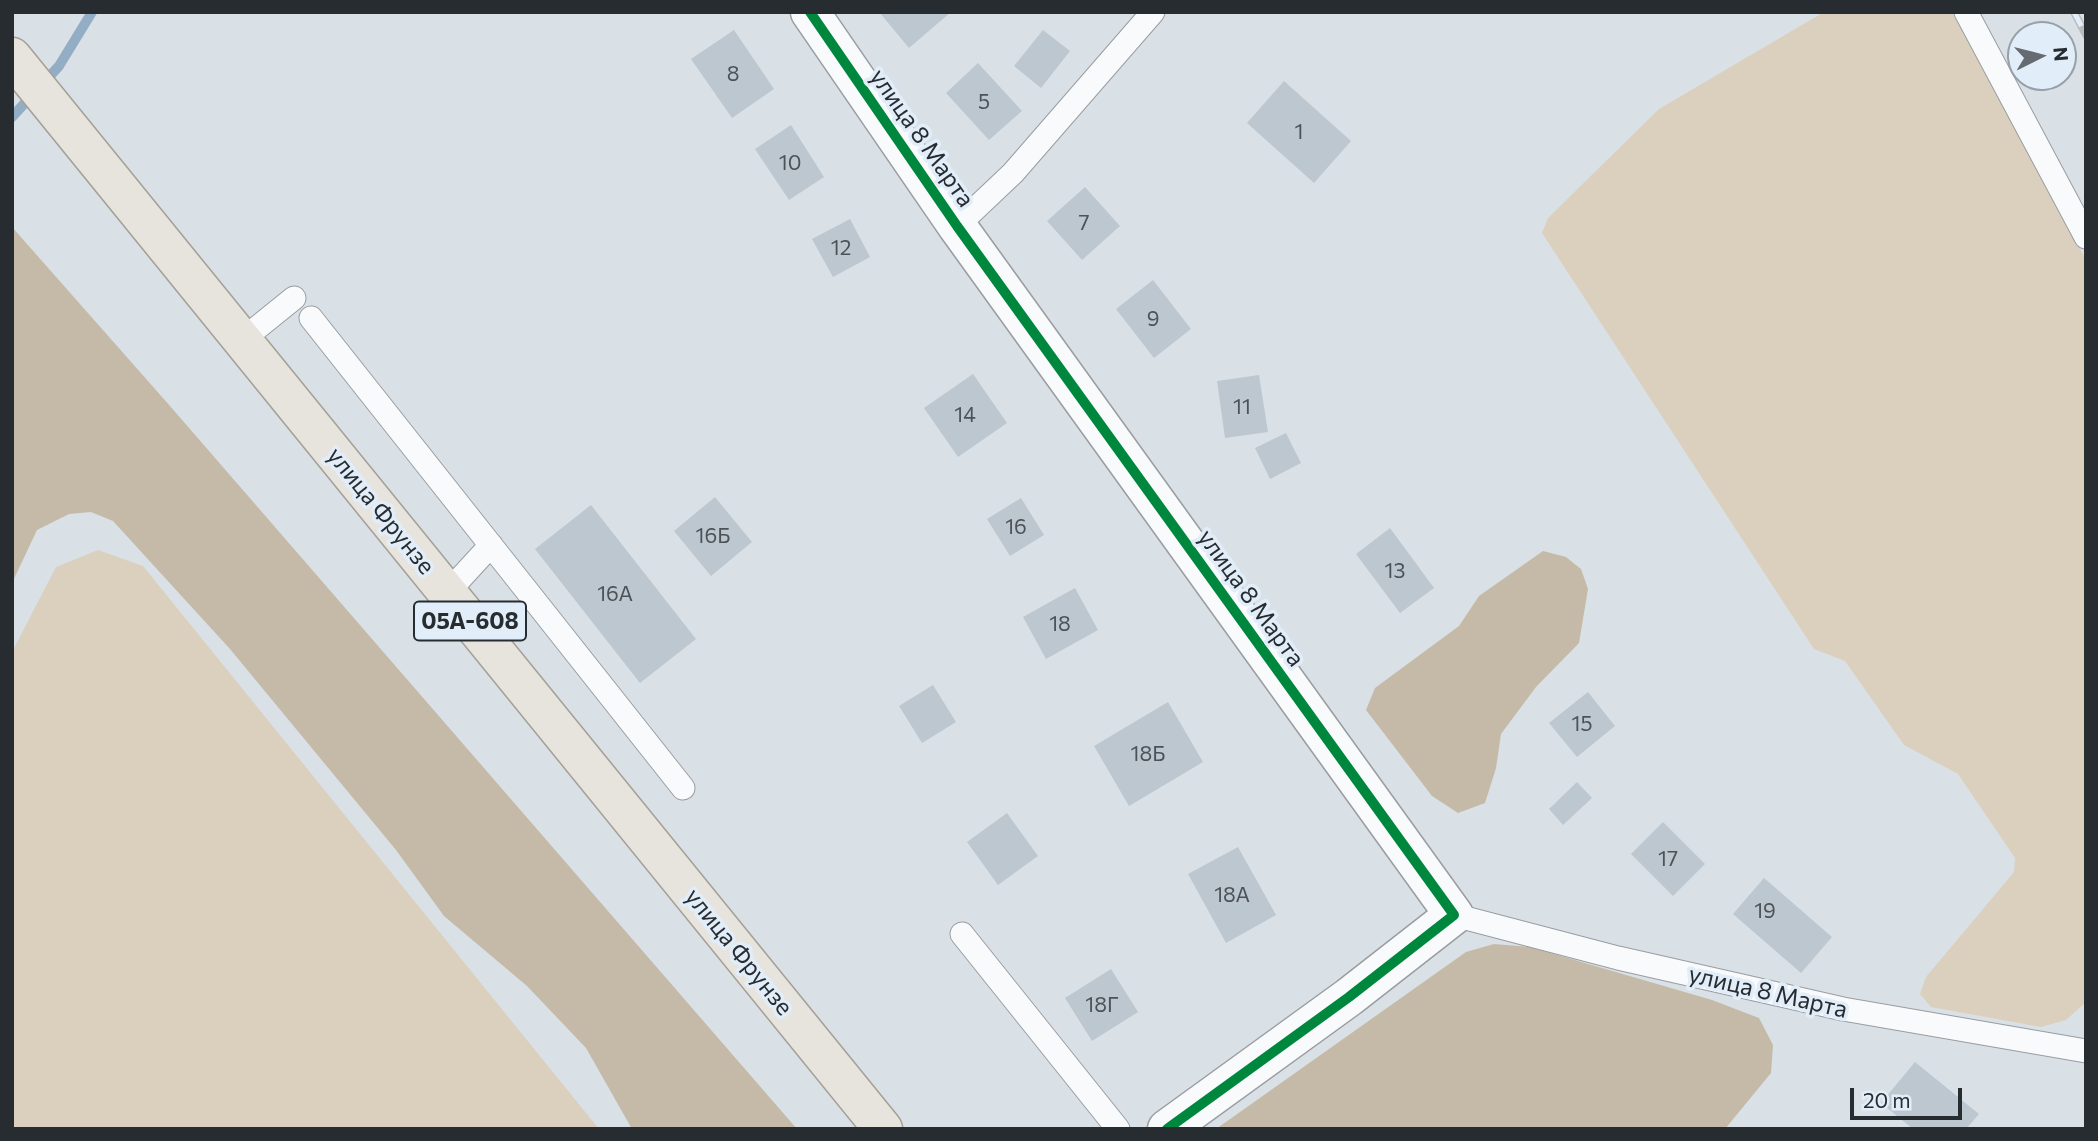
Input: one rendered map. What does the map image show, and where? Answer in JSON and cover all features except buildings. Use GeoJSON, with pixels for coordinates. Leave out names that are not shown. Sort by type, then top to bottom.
{"type":"FeatureCollection","features":[{"type":"Feature","properties":{"kind":"main road","name":"улица Фрунзе"},"geometry":{"type":"LineString","coordinates":[[13,59],[883,1129]]}},
{"type":"Feature","properties":{"kind":"street","name":"улица 8 Марта"},"geometry":{"type":"LineString","coordinates":[[810,12],[957,226],[1454,915]]}},
{"type":"Feature","properties":{"kind":"street"},"geometry":{"type":"LineString","coordinates":[[1167,1129],[1349,998],[1454,915]]}},
{"type":"Feature","properties":{"kind":"lane"},"geometry":{"type":"LineString","coordinates":[[957,226],[1013,173],[1153,12]]}},
{"type":"Feature","properties":{"kind":"lane"},"geometry":{"type":"LineString","coordinates":[[1966,12],[2086,237]]}},
{"type":"Feature","properties":{"kind":"lane"},"geometry":{"type":"LineString","coordinates":[[242,340],[294,298]]}},
{"type":"Feature","properties":{"kind":"lane"},"geometry":{"type":"LineString","coordinates":[[311,318],[683,788]]}},
{"type":"Feature","properties":{"kind":"lane"},"geometry":{"type":"LineString","coordinates":[[447,593],[491,545]]}},
{"type":"Feature","properties":{"kind":"lane","name":"улица 8 Марта"},"geometry":{"type":"LineString","coordinates":[[1454,915],[1618,958],[1843,1009],[2086,1051]]}},
{"type":"Feature","properties":{"kind":"lane"},"geometry":{"type":"LineString","coordinates":[[962,934],[1118,1129]]}},
{"type":"Feature","properties":{"kind":"shaded area"},"geometry":{"type":"Polygon","coordinates":[[[1824,12],[1952,12],[2086,260],[2086,1002],[2066,1020],[2041,1027],[1931,1007],[1920,994],[1926,977],[2014,872],[2015,858],[1958,774],[1904,745],[1845,661],[1814,649],[1542,233],[1548,218],[1659,109],[1824,12]]]}},
{"type":"Feature","properties":{"kind":"shaded area"},"geometry":{"type":"Polygon","coordinates":[[[12,227],[797,1129],[632,1129],[586,1048],[527,986],[444,916],[396,850],[230,649],[113,521],[91,512],[69,514],[37,530],[12,583],[12,227]]]}},
{"type":"Feature","properties":{"kind":"shaded area"},"geometry":{"type":"Polygon","coordinates":[[[98,550],[143,566],[599,1129],[12,1129],[12,652],[56,567],[98,550]]]}},
{"type":"Feature","properties":{"kind":"shaded area"},"geometry":{"type":"Polygon","coordinates":[[[1543,551],[1566,557],[1581,569],[1588,589],[1579,643],[1536,687],[1501,734],[1496,768],[1485,803],[1458,813],[1432,796],[1366,710],[1375,688],[1459,626],[1479,596],[1543,551]]]}},
{"type":"Feature","properties":{"kind":"shaded area"},"geometry":{"type":"Polygon","coordinates":[[[1494,944],[1530,947],[1712,1000],[1759,1018],[1773,1045],[1771,1073],[1725,1129],[1216,1129],[1466,952],[1494,944]]]}},
{"type":"Feature","properties":{"kind":"waterway"},"geometry":{"type":"LineString","coordinates":[[12,117],[59,66],[92,12]]}},
{"type":"Feature","properties":{"kind":"railway"},"geometry":{"type":"LineString","coordinates":[[2074,12],[2086,35]]}},
{"type":"Feature","properties":{"kind":"cycle path"},"geometry":{"type":"LineString","coordinates":[[810,12],[957,226],[1454,915],[1349,997],[1167,1129]]}}]}
